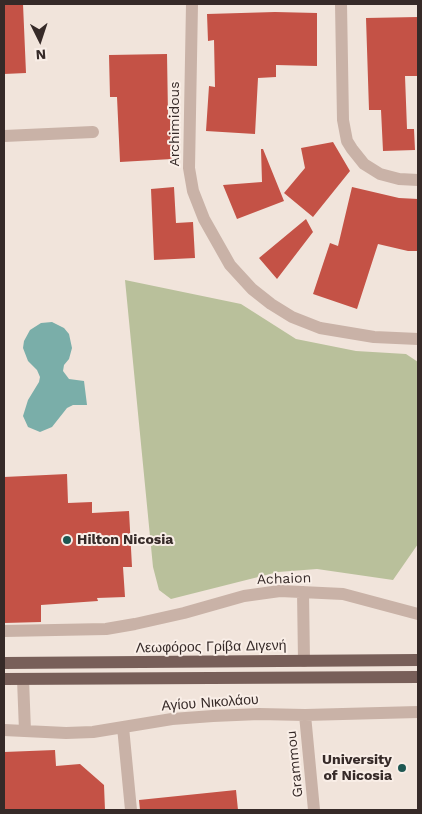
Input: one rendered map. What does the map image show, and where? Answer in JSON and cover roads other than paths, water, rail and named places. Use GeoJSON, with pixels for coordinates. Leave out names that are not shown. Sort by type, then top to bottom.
{"type":"FeatureCollection","features":[{"type":"Feature","properties":{"kind":"main road","name":"Λεωφόρος Γρίβα Διγενή"},"geometry":{"type":"LineString","coordinates":[[4,663],[418,660]]}},
{"type":"Feature","properties":{"kind":"main road"},"geometry":{"type":"LineString","coordinates":[[4,679],[418,677]]}},
{"type":"Feature","properties":{"kind":"street","name":"Archimidous"},"geometry":{"type":"LineString","coordinates":[[192,4],[189,168],[193,191],[204,219],[230,265],[252,289],[270,304],[292,317],[320,328],[374,337],[418,339]]}},
{"type":"Feature","properties":{"kind":"street"},"geometry":{"type":"LineString","coordinates":[[341,4],[343,120],[347,141],[364,164],[380,174],[399,179],[418,180]]}},
{"type":"Feature","properties":{"kind":"street"},"geometry":{"type":"LineString","coordinates":[[4,136],[92,132]]}},
{"type":"Feature","properties":{"kind":"street","name":"Achaion"},"geometry":{"type":"LineString","coordinates":[[4,631],[106,628],[135,624],[263,592],[342,594],[418,614]]}},
{"type":"Feature","properties":{"kind":"street"},"geometry":{"type":"LineString","coordinates":[[303,592],[304,661]]}},
{"type":"Feature","properties":{"kind":"street"},"geometry":{"type":"LineString","coordinates":[[24,679],[25,731]]}},
{"type":"Feature","properties":{"kind":"street","name":"Αγίου Νικολάου"},"geometry":{"type":"LineString","coordinates":[[4,730],[66,733],[93,732],[172,719],[213,716],[259,714],[305,716],[418,712]]}},
{"type":"Feature","properties":{"kind":"street","name":"Grammou"},"geometry":{"type":"LineString","coordinates":[[305,716],[314,810]]}},
{"type":"Feature","properties":{"kind":"street"},"geometry":{"type":"LineString","coordinates":[[123,727],[131,810]]}},
{"type":"Feature","properties":{"kind":"water"},"geometry":{"type":"Polygon","coordinates":[[[52,322],[64,328],[69,334],[72,348],[63,371],[69,379],[84,381],[87,405],[73,405],[67,408],[52,427],[40,432],[28,427],[23,416],[28,400],[40,377],[37,370],[28,361],[23,348],[24,341],[30,330],[41,323],[52,322]]]}},
{"type":"Feature","properties":{"kind":"place","name":"Hilton Nicosia"},"geometry":{"type":"Point","coordinates":[67,540]}},
{"type":"Feature","properties":{"kind":"place","name":"University of Nicosia"},"geometry":{"type":"Point","coordinates":[402,768]}}]}
